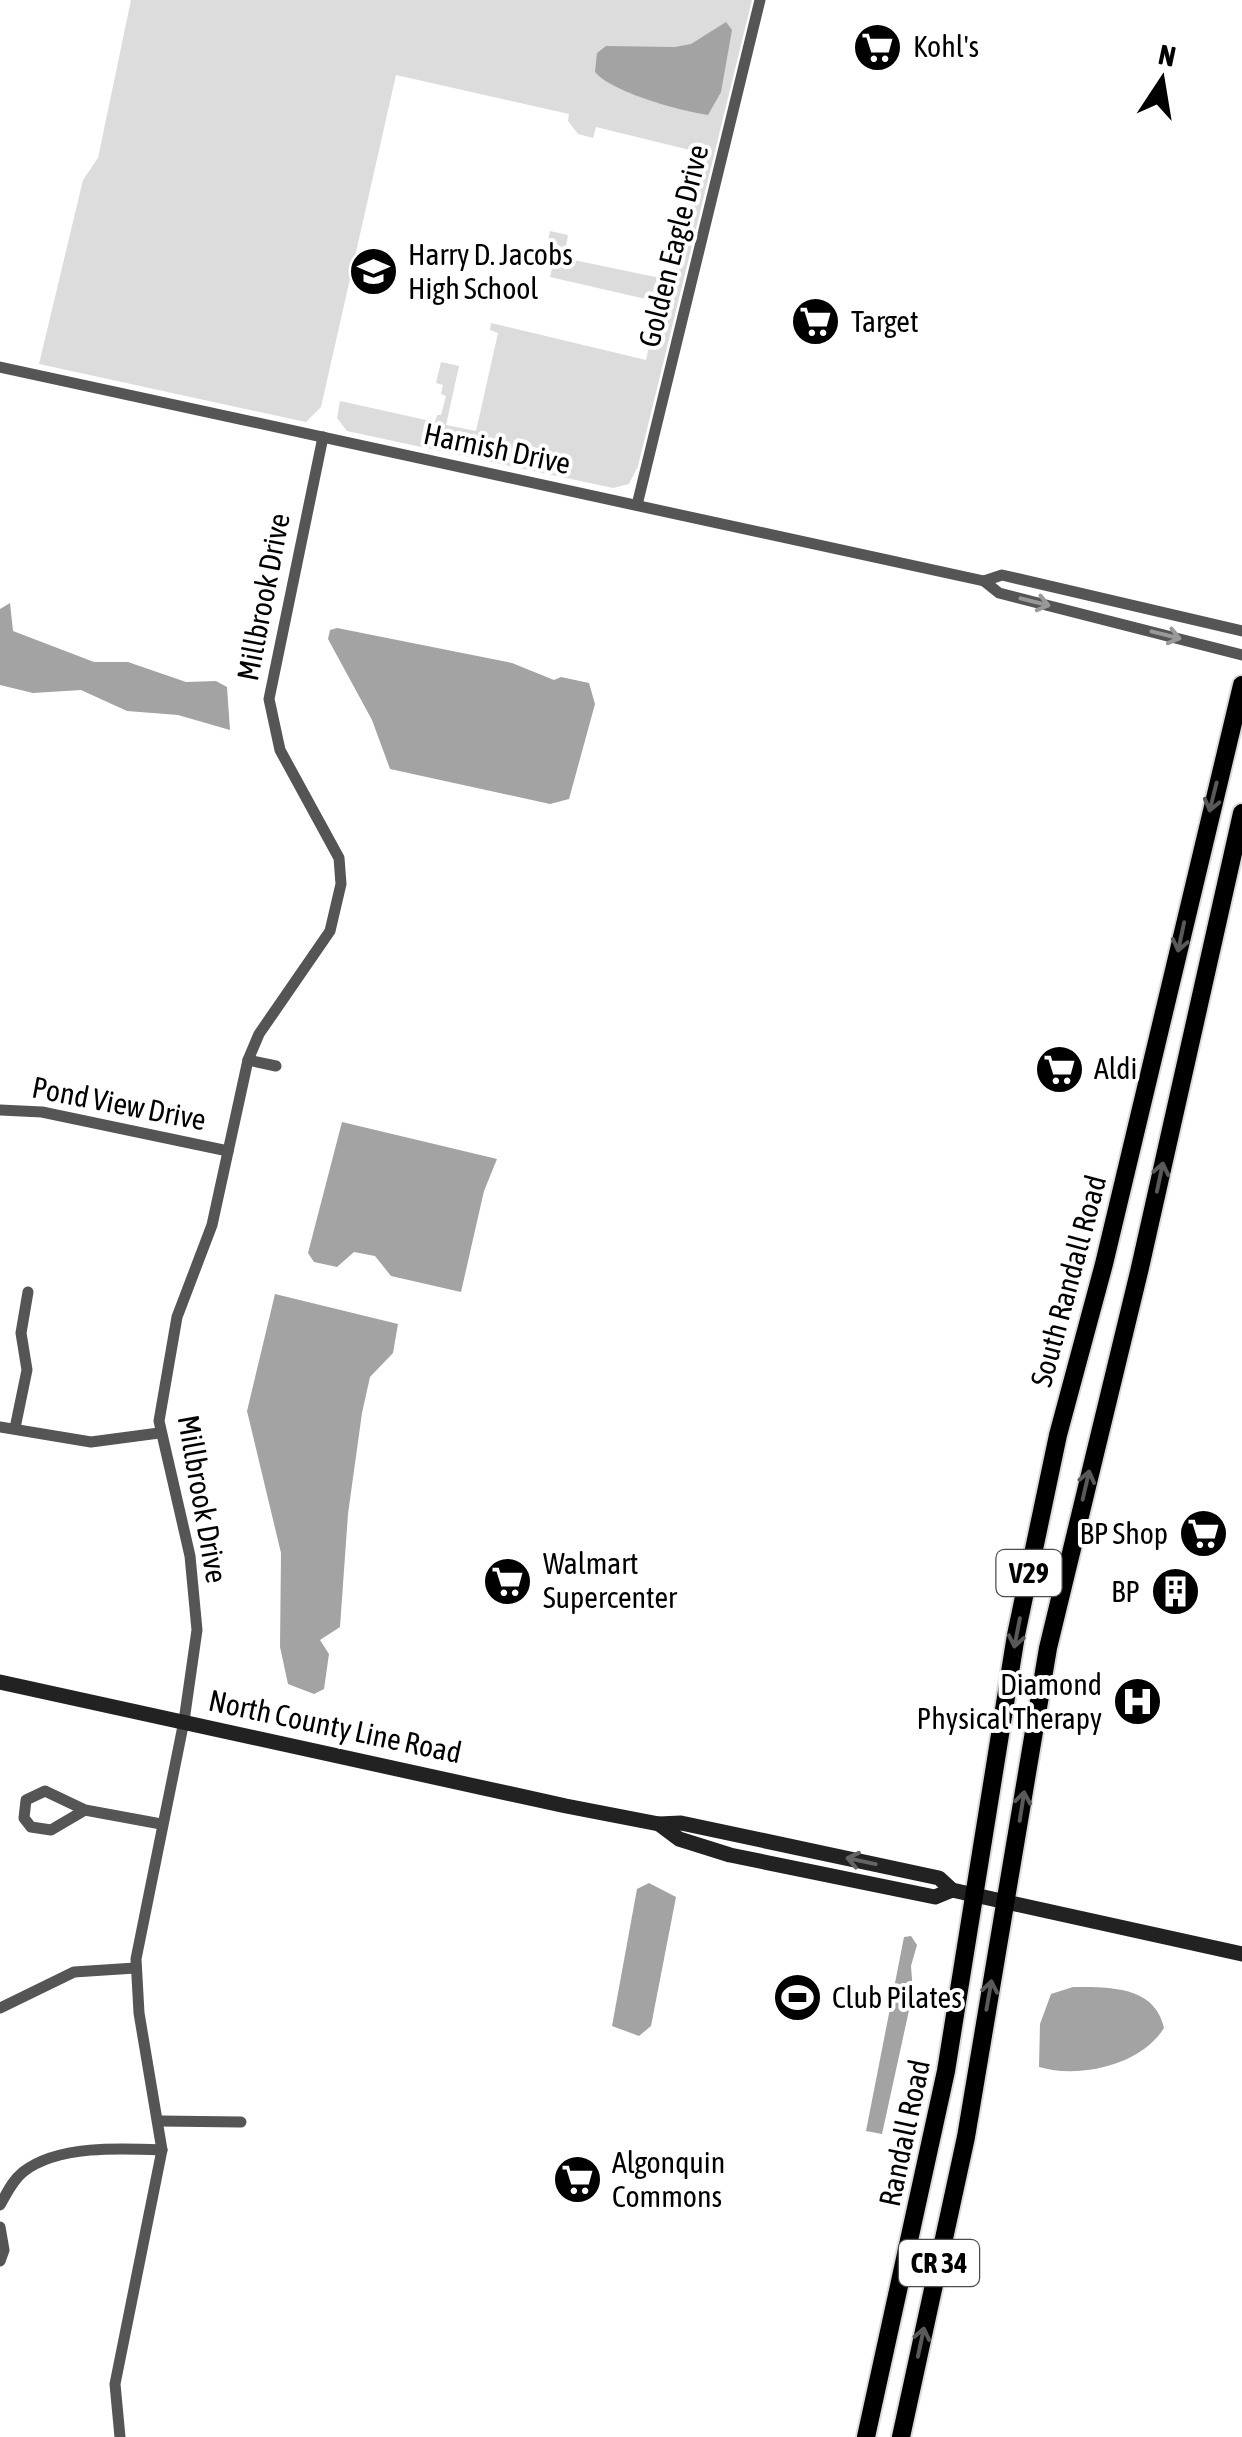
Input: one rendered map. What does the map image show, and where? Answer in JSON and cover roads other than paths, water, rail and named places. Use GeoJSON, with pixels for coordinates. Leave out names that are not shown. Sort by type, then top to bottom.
{"type":"FeatureCollection","features":[{"type":"Feature","properties":{"kind":"main road","name":"South Randall Road"},"geometry":{"type":"LineString","coordinates":[[974,1896],[1016,1636],[1058,1435],[1104,1264],[1242,685]]}},
{"type":"Feature","properties":{"kind":"main road","name":"South Randall Road"},"geometry":{"type":"LineString","coordinates":[[1006,1902],[1048,1648],[1139,1272],[1242,813]]}},
{"type":"Feature","properties":{"kind":"main road","name":"Randall Road"},"geometry":{"type":"LineString","coordinates":[[866,2437],[946,2071],[974,1896]]}},
{"type":"Feature","properties":{"kind":"main road","name":"Randall Road"},"geometry":{"type":"LineString","coordinates":[[900,2437],[966,2137],[1006,1902]]}},
{"type":"Feature","properties":{"kind":"street","name":"Golden Eagle Drive"},"geometry":{"type":"LineString","coordinates":[[636,505],[760,0]]}},
{"type":"Feature","properties":{"kind":"street","name":"Harnish Drive"},"geometry":{"type":"LineString","coordinates":[[0,367],[984,581],[999,593],[1242,655]]}},
{"type":"Feature","properties":{"kind":"street","name":"Millbrook Drive"},"geometry":{"type":"LineString","coordinates":[[120,2437],[114,2404],[118,2367],[162,2150],[135,1968],[184,1722],[196,1635],[194,1588],[159,1433],[163,1382],[177,1317],[212,1226],[248,1060],[259,1034],[330,930],[341,884],[338,858],[280,750],[269,700],[323,437]]}},
{"type":"Feature","properties":{"kind":"street","name":"Harnish Drive"},"geometry":{"type":"LineString","coordinates":[[984,581],[1002,576],[1242,631]]}},
{"type":"Feature","properties":{"kind":"street"},"geometry":{"type":"LineString","coordinates":[[248,1060],[276,1066]]}},
{"type":"Feature","properties":{"kind":"street","name":"Pond View Drive"},"geometry":{"type":"LineString","coordinates":[[0,1110],[32,1110],[228,1151]]}},
{"type":"Feature","properties":{"kind":"street"},"geometry":{"type":"LineString","coordinates":[[15,1428],[27,1370],[21,1333],[28,1292]]}},
{"type":"Feature","properties":{"kind":"street"},"geometry":{"type":"LineString","coordinates":[[0,1428],[91,1442],[159,1433]]}},
{"type":"Feature","properties":{"kind":"street","name":"North County Line Road"},"geometry":{"type":"LineString","coordinates":[[0,1682],[658,1824],[679,1839],[730,1855],[935,1897],[952,1890],[1242,1954]]}},
{"type":"Feature","properties":{"kind":"street"},"geometry":{"type":"LineString","coordinates":[[84,1810],[51,1830],[38,1830],[24,1818],[26,1800],[44,1791],[84,1810],[161,1824]]}},
{"type":"Feature","properties":{"kind":"street"},"geometry":{"type":"LineString","coordinates":[[0,2008],[74,1972],[135,1968]]}},
{"type":"Feature","properties":{"kind":"street"},"geometry":{"type":"LineString","coordinates":[[160,2121],[241,2122]]}},
{"type":"Feature","properties":{"kind":"street"},"geometry":{"type":"LineString","coordinates":[[0,2205],[19,2175],[41,2162],[113,2148],[162,2150]]}},
{"type":"Feature","properties":{"kind":"street"},"geometry":{"type":"LineString","coordinates":[[0,2227],[4,2250],[0,2260]]}},
{"type":"Feature","properties":{"kind":"place","name":"Kohl's"},"geometry":{"type":"Point","coordinates":[878,47]}},
{"type":"Feature","properties":{"kind":"place","name":"Harry D. Jacobs High School"},"geometry":{"type":"Point","coordinates":[373,272]}},
{"type":"Feature","properties":{"kind":"place","name":"Target"},"geometry":{"type":"Point","coordinates":[816,322]}},
{"type":"Feature","properties":{"kind":"place","name":"Aldi"},"geometry":{"type":"Point","coordinates":[1059,1069]}},
{"type":"Feature","properties":{"kind":"place","name":"BP Shop"},"geometry":{"type":"Point","coordinates":[1203,1534]}},
{"type":"Feature","properties":{"kind":"place","name":"Walmart Supercenter"},"geometry":{"type":"Point","coordinates":[508,1581]}},
{"type":"Feature","properties":{"kind":"place","name":"BP"},"geometry":{"type":"Point","coordinates":[1175,1592]}},
{"type":"Feature","properties":{"kind":"place","name":"Diamond Physical Therapy"},"geometry":{"type":"Point","coordinates":[1137,1702]}},
{"type":"Feature","properties":{"kind":"place","name":"Club Pilates"},"geometry":{"type":"Point","coordinates":[797,1998]}},
{"type":"Feature","properties":{"kind":"place","name":"Algonquin Commons"},"geometry":{"type":"Point","coordinates":[577,2180]}}]}
